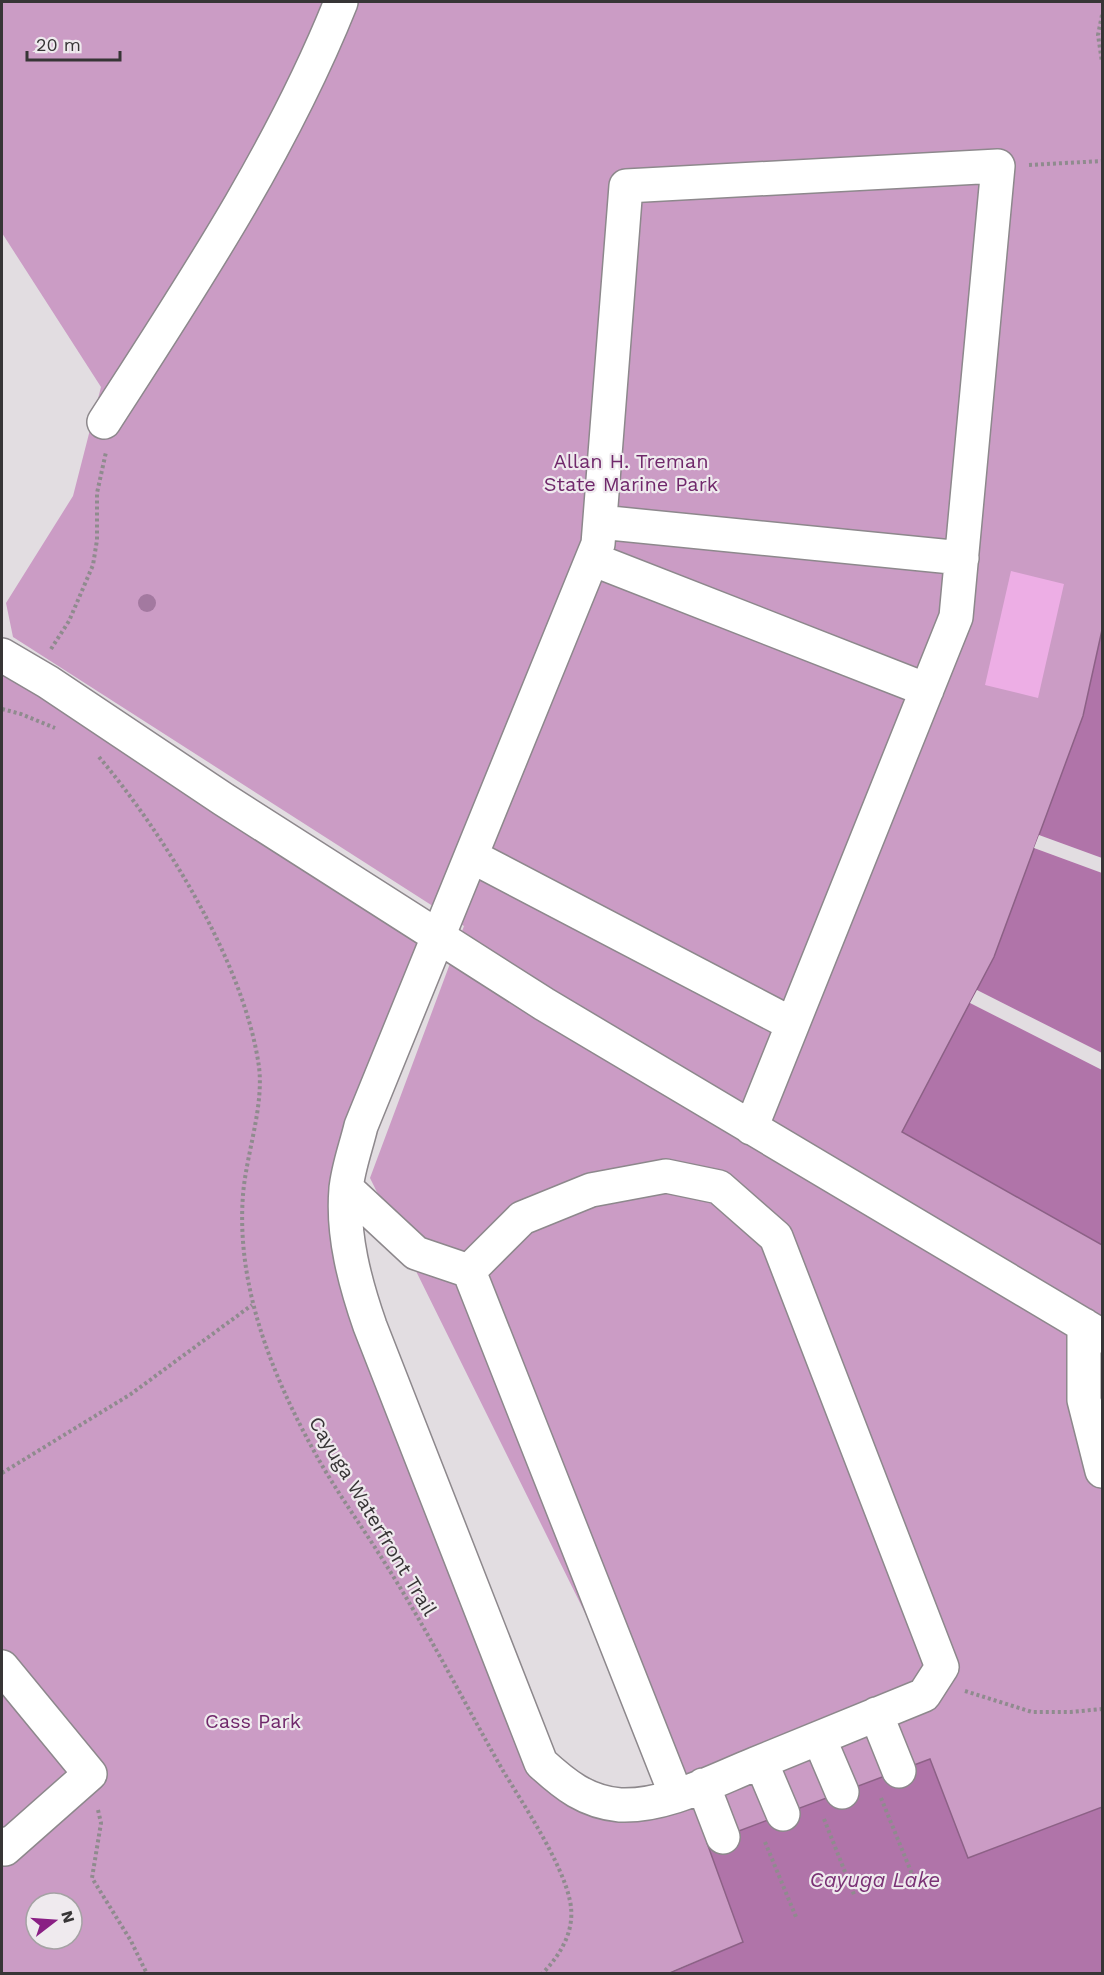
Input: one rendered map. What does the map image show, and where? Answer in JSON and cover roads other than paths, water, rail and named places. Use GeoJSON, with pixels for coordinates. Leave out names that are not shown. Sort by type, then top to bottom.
{"type":"FeatureCollection","features":[{"type":"Feature","properties":{"kind":"street"},"geometry":{"type":"LineString","coordinates":[[104,422],[264,166],[341,2]]}},
{"type":"Feature","properties":{"kind":"street"},"geometry":{"type":"LineString","coordinates":[[469,1270],[522,1218],[591,1190],[666,1176],[719,1187],[776,1237],[942,1667],[924,1695],[689,1790],[642,1804],[620,1805],[597,1801],[574,1792],[541,1763],[366,1317],[357,1290],[345,1221],[346,1188],[361,1126],[598,544],[626,186],[998,166],[956,617],[751,1128]]}},
{"type":"Feature","properties":{"kind":"street"},"geometry":{"type":"LineString","coordinates":[[600,522],[962,558]]}},
{"type":"Feature","properties":{"kind":"street"},"geometry":{"type":"LineString","coordinates":[[592,559],[927,690]]}},
{"type":"Feature","properties":{"kind":"street"},"geometry":{"type":"LineString","coordinates":[[2,655],[48,681],[223,799],[438,937],[751,1128],[1093,1330],[1084,1400],[1102,1471]]}},
{"type":"Feature","properties":{"kind":"street"},"geometry":{"type":"LineString","coordinates":[[471,856],[792,1024]]}},
{"type":"Feature","properties":{"kind":"street"},"geometry":{"type":"LineString","coordinates":[[346,1188],[416,1253],[469,1270],[689,1790],[723,1837]]}},
{"type":"Feature","properties":{"kind":"street"},"geometry":{"type":"LineString","coordinates":[[2,1667],[90,1774],[5,1849],[2,1844]]}},
{"type":"Feature","properties":{"kind":"street"},"geometry":{"type":"LineString","coordinates":[[876,1714],[888,1780]]}},
{"type":"Feature","properties":{"kind":"street"},"geometry":{"type":"LineString","coordinates":[[819,1738],[832,1802]]}},
{"type":"Feature","properties":{"kind":"street"},"geometry":{"type":"LineString","coordinates":[[761,1762],[772,1825]]}},
{"type":"Feature","properties":{"kind":"water"},"geometry":{"type":"Polygon","coordinates":[[[1102,630],[1102,1245],[902,1132],[994,957],[1083,716],[1102,630]]]}},
{"type":"Feature","properties":{"kind":"water","name":"Cayuga Lake"},"geometry":{"type":"Polygon","coordinates":[[[930,1759],[968,1858],[1102,1807],[1102,1973],[667,1974],[743,1942],[707,1843],[930,1759]]]}},
{"type":"Feature","properties":{"kind":"park label","name":"Allan H. Treman State Marine Park"},"geometry":{"type":"Point","coordinates":[631,472]}},
{"type":"Feature","properties":{"kind":"park label","name":"Cass Park"},"geometry":{"type":"Point","coordinates":[253,1721]}}]}
